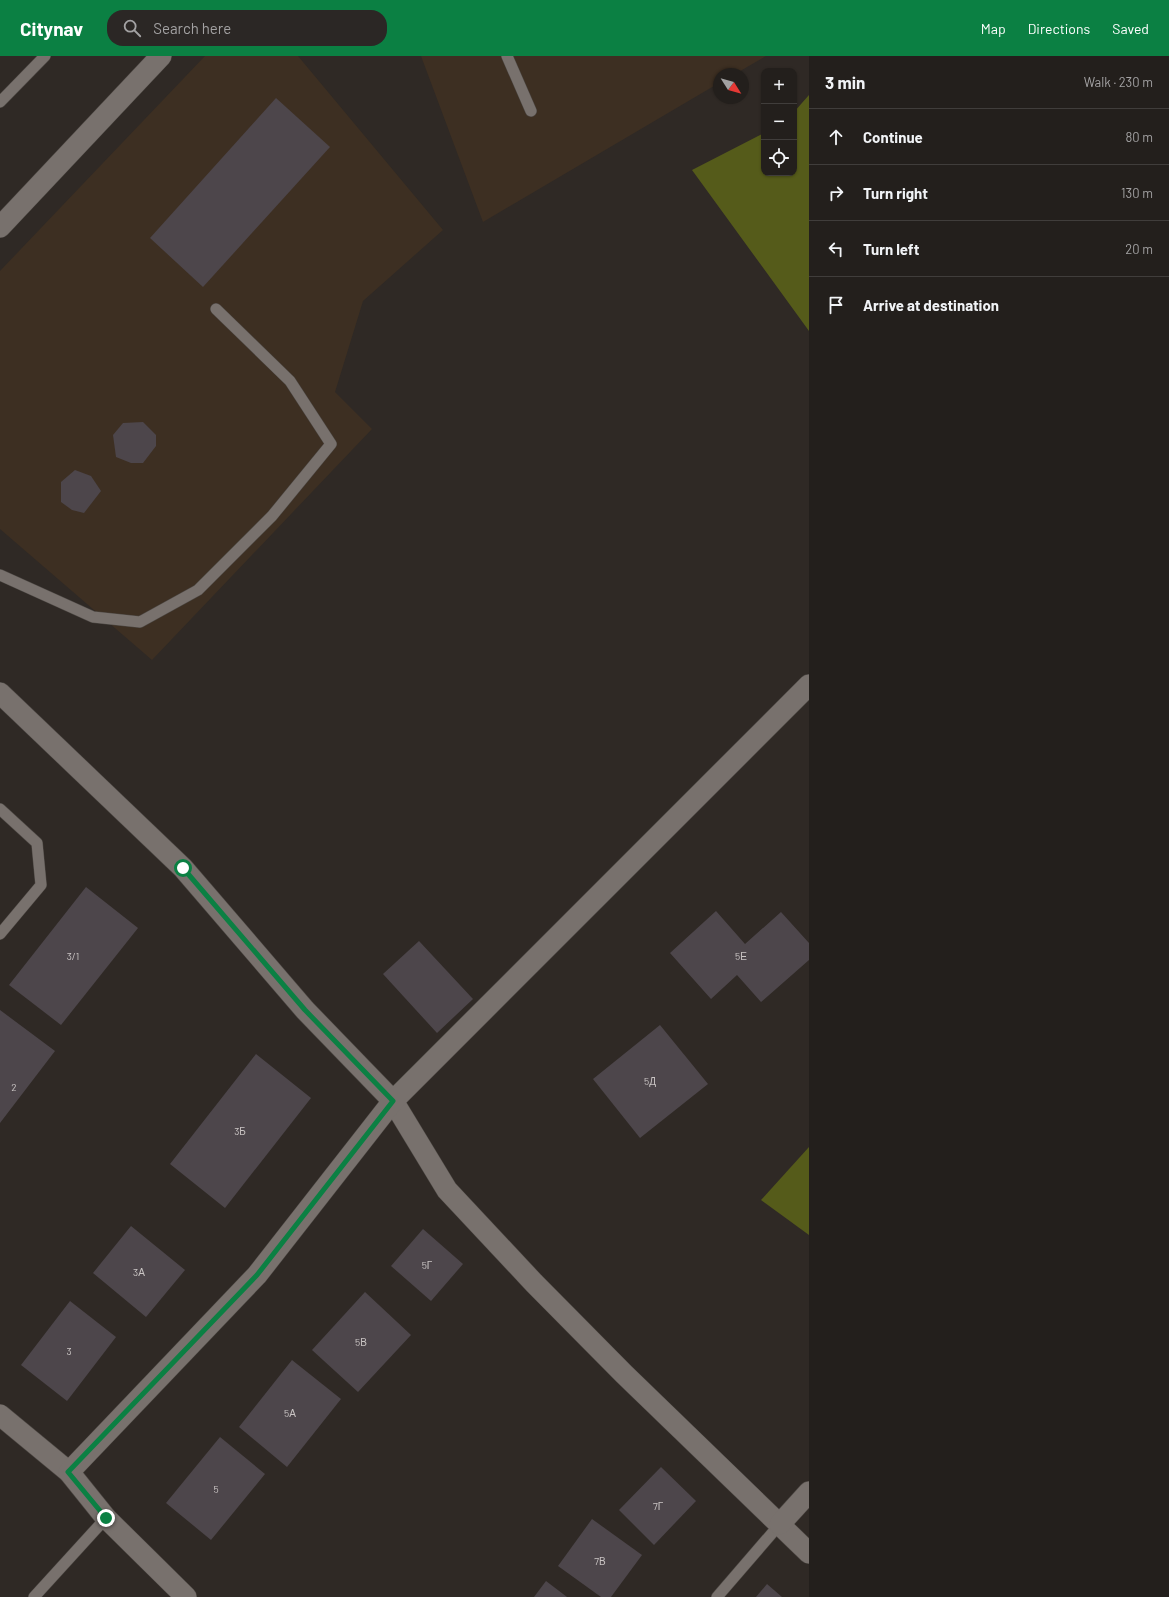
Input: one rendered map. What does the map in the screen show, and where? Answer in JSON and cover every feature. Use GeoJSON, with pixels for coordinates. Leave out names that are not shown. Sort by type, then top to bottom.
{"type":"FeatureCollection","features":[{"type":"Feature","properties":{"kind":"street"},"geometry":{"type":"LineString","coordinates":[[0,227],[161,56]]}},
{"type":"Feature","properties":{"kind":"street"},"geometry":{"type":"LineString","coordinates":[[68,1472],[257,1275],[393,1101],[809,685]]}},
{"type":"Feature","properties":{"kind":"street"},"geometry":{"type":"LineString","coordinates":[[0,693],[183,868],[305,1010],[393,1101],[447,1190],[534,1283],[624,1374],[809,1553]]}},
{"type":"Feature","properties":{"kind":"street"},"geometry":{"type":"LineString","coordinates":[[0,1415],[68,1472],[106,1518],[186,1597]]}},
{"type":"Feature","properties":{"kind":"street"},"geometry":{"type":"LineString","coordinates":[[780,1524],[809,1492]]}},
{"type":"Feature","properties":{"kind":"lane"},"geometry":{"type":"LineString","coordinates":[[0,102],[45,56]]}},
{"type":"Feature","properties":{"kind":"lane"},"geometry":{"type":"LineString","coordinates":[[507,56],[531,111]]}},
{"type":"Feature","properties":{"kind":"lane"},"geometry":{"type":"LineString","coordinates":[[0,575],[93,617],[140,622],[198,590],[272,516],[330,444],[290,381],[216,309]]}},
{"type":"Feature","properties":{"kind":"lane"},"geometry":{"type":"LineString","coordinates":[[0,809],[38,843],[41,885],[0,934]]}},
{"type":"Feature","properties":{"kind":"lane"},"geometry":{"type":"LineString","coordinates":[[34,1597],[106,1518]]}},
{"type":"Feature","properties":{"kind":"lane"},"geometry":{"type":"LineString","coordinates":[[717,1597],[780,1524]]}},
{"type":"Feature","properties":{"kind":"shaded area"},"geometry":{"type":"Polygon","coordinates":[[[205,56],[298,56],[443,230],[363,301],[335,392],[372,429],[152,660],[0,529],[0,271],[205,56]]]}},
{"type":"Feature","properties":{"kind":"shaded area"},"geometry":{"type":"Polygon","coordinates":[[[421,56],[766,56],[745,68],[713,68],[713,87],[483,222],[421,56]]]}},
{"type":"Feature","properties":{"kind":"green space"},"geometry":{"type":"Polygon","coordinates":[[[809,95],[809,331],[692,170],[761,135],[761,176],[797,176],[797,109],[809,95]]]}},
{"type":"Feature","properties":{"kind":"green space"},"geometry":{"type":"Polygon","coordinates":[[[809,1147],[809,1235],[761,1200],[809,1147]]]}},
{"type":"Feature","properties":{"kind":"building"},"geometry":{"type":"Polygon","coordinates":[[[276,98],[330,147],[203,287],[150,238],[276,98]]]}},
{"type":"Feature","properties":{"kind":"building"},"geometry":{"type":"Polygon","coordinates":[[[143,422],[156,435],[156,446],[143,463],[131,463],[116,457],[113,435],[123,423],[143,422]]]}},
{"type":"Feature","properties":{"kind":"building"},"geometry":{"type":"Polygon","coordinates":[[[75,470],[91,476],[101,491],[84,513],[72,510],[61,502],[61,482],[75,470]]]}},
{"type":"Feature","properties":{"kind":"building"},"geometry":{"type":"Polygon","coordinates":[[[86,887],[138,928],[61,1025],[9,985],[86,887]]]}},
{"type":"Feature","properties":{"kind":"building"},"geometry":{"type":"Polygon","coordinates":[[[716,911],[745,944],[781,912],[809,943],[809,960],[761,1002],[737,975],[711,999],[670,953],[716,911]]]}},
{"type":"Feature","properties":{"kind":"building"},"geometry":{"type":"Polygon","coordinates":[[[419,941],[473,999],[437,1033],[383,974],[419,941]]]}},
{"type":"Feature","properties":{"kind":"building"},"geometry":{"type":"Polygon","coordinates":[[[0,1010],[55,1051],[0,1123],[0,1010]]]}},
{"type":"Feature","properties":{"kind":"building"},"geometry":{"type":"Polygon","coordinates":[[[660,1025],[708,1084],[640,1138],[593,1079],[660,1025]]]}},
{"type":"Feature","properties":{"kind":"building"},"geometry":{"type":"Polygon","coordinates":[[[256,1054],[311,1098],[225,1208],[170,1164],[256,1054]]]}},
{"type":"Feature","properties":{"kind":"building"},"geometry":{"type":"Polygon","coordinates":[[[131,1226],[185,1270],[146,1317],[93,1273],[131,1226]]]}},
{"type":"Feature","properties":{"kind":"building"},"geometry":{"type":"Polygon","coordinates":[[[423,1229],[463,1264],[431,1301],[391,1266],[423,1229]]]}},
{"type":"Feature","properties":{"kind":"building"},"geometry":{"type":"Polygon","coordinates":[[[365,1292],[411,1335],[358,1392],[312,1350],[365,1292]]]}},
{"type":"Feature","properties":{"kind":"building"},"geometry":{"type":"Polygon","coordinates":[[[70,1301],[116,1337],[67,1401],[21,1365],[70,1301]]]}},
{"type":"Feature","properties":{"kind":"building"},"geometry":{"type":"Polygon","coordinates":[[[292,1360],[341,1399],[287,1467],[239,1427],[292,1360]]]}},
{"type":"Feature","properties":{"kind":"building"},"geometry":{"type":"Polygon","coordinates":[[[220,1437],[265,1474],[211,1540],[166,1503],[220,1437]]]}},
{"type":"Feature","properties":{"kind":"building"},"geometry":{"type":"Polygon","coordinates":[[[661,1467],[696,1501],[654,1545],[619,1510],[661,1467]]]}},
{"type":"Feature","properties":{"kind":"building"},"geometry":{"type":"Polygon","coordinates":[[[592,1519],[642,1555],[611,1597],[601,1597],[558,1566],[592,1519]]]}},
{"type":"Feature","properties":{"kind":"building"},"geometry":{"type":"Polygon","coordinates":[[[546,1581],[567,1597],[534,1597],[546,1581]]]}},
{"type":"Feature","properties":{"kind":"building"},"geometry":{"type":"Polygon","coordinates":[[[767,1584],[782,1597],[756,1597],[767,1584]]]}},
{"type":"Feature","properties":{"kind":"route"},"geometry":{"type":"LineString","coordinates":[[106,1518],[68,1472],[257,1275],[393,1101],[305,1010],[183,868]]}}]}
